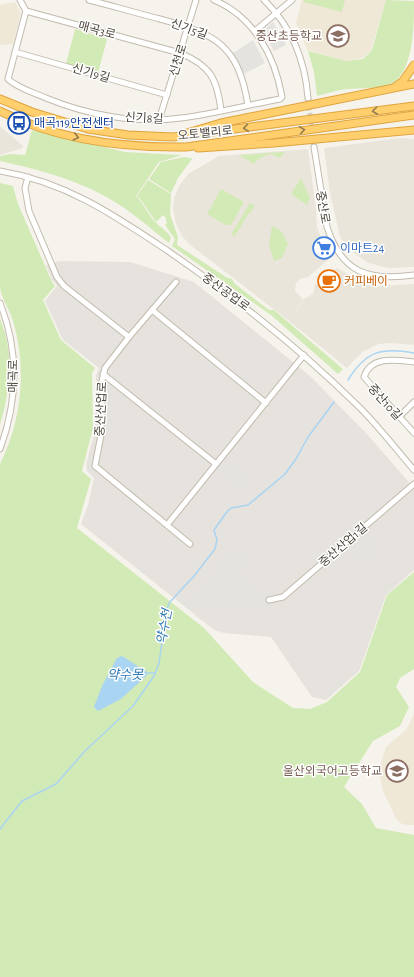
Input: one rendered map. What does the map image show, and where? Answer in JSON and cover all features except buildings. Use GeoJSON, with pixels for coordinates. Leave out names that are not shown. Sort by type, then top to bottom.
{"type":"FeatureCollection","features":[{"type":"Feature","properties":{"kind":"highway"},"geometry":{"type":"LineString","coordinates":[[387,91],[404,81],[414,66]]}},
{"type":"Feature","properties":{"kind":"highway"},"geometry":{"type":"LineString","coordinates":[[174,137],[221,123],[387,91],[414,84]]}},
{"type":"Feature","properties":{"kind":"highway","name":"오토밸리로"},"geometry":{"type":"LineString","coordinates":[[0,99],[32,112],[88,129],[128,135],[174,137],[414,106]]}},
{"type":"Feature","properties":{"kind":"highway","name":"오토밸리로"},"geometry":{"type":"LineString","coordinates":[[2,113],[52,131],[94,141],[138,146],[186,146],[414,115]]}},
{"type":"Feature","properties":{"kind":"highway"},"geometry":{"type":"LineString","coordinates":[[186,146],[208,148],[414,131]]}},
{"type":"Feature","properties":{"kind":"street"},"geometry":{"type":"LineString","coordinates":[[20,0],[26,11]]}},
{"type":"Feature","properties":{"kind":"street","name":"신기5길"},"geometry":{"type":"LineString","coordinates":[[89,0],[188,27],[215,39],[230,54],[245,85],[248,105]]}},
{"type":"Feature","properties":{"kind":"street","name":"신천로"},"geometry":{"type":"LineString","coordinates":[[160,120],[196,0]]}},
{"type":"Feature","properties":{"kind":"street"},"geometry":{"type":"LineString","coordinates":[[214,0],[243,18],[255,31],[292,0]]}},
{"type":"Feature","properties":{"kind":"street"},"geometry":{"type":"LineString","coordinates":[[264,0],[287,26],[300,53],[306,76],[308,98]]}},
{"type":"Feature","properties":{"kind":"street","name":"신기8길"},"geometry":{"type":"LineString","coordinates":[[26,11],[8,79],[30,91],[81,110],[129,118],[160,120],[180,118],[280,99],[282,97],[274,65],[255,31]]}},
{"type":"Feature","properties":{"kind":"street","name":"매곡3로"},"geometry":{"type":"LineString","coordinates":[[26,11],[180,53],[198,61],[209,71],[217,86],[221,110]]}},
{"type":"Feature","properties":{"kind":"street","name":"신기9길"},"geometry":{"type":"LineString","coordinates":[[15,52],[167,95]]}},
{"type":"Feature","properties":{"kind":"street","name":"중산로"},"geometry":{"type":"LineString","coordinates":[[314,147],[327,227],[330,237],[341,256],[354,268],[374,277],[386,278],[414,275]]}},
{"type":"Feature","properties":{"kind":"street","name":"중산공업로"},"geometry":{"type":"LineString","coordinates":[[0,171],[28,177],[54,185],[84,198],[127,224],[244,305],[304,355],[356,404],[414,470]]}},
{"type":"Feature","properties":{"kind":"street"},"geometry":{"type":"LineString","coordinates":[[28,177],[25,188],[28,211],[57,277],[64,286],[129,338]]}},
{"type":"Feature","properties":{"kind":"street","name":"중산산업로"},"geometry":{"type":"LineString","coordinates":[[176,282],[129,338],[103,374],[101,435],[95,466],[190,544]]}},
{"type":"Feature","properties":{"kind":"street","name":"매곡로"},"geometry":{"type":"LineString","coordinates":[[0,303],[10,332],[15,366],[12,403],[0,449]]}},
{"type":"Feature","properties":{"kind":"street"},"geometry":{"type":"LineString","coordinates":[[152,310],[266,403]]}},
{"type":"Feature","properties":{"kind":"street"},"geometry":{"type":"LineString","coordinates":[[167,526],[304,355]]}},
{"type":"Feature","properties":{"kind":"street","name":"중산10길"},"geometry":{"type":"LineString","coordinates":[[414,362],[384,360],[371,367],[364,377],[414,433]]}},
{"type":"Feature","properties":{"kind":"street"},"geometry":{"type":"LineString","coordinates":[[103,374],[216,464]]}},
{"type":"Feature","properties":{"kind":"street"},"geometry":{"type":"LineString","coordinates":[[399,416],[414,402]]}},
{"type":"Feature","properties":{"kind":"street","name":"중산산업1길"},"geometry":{"type":"LineString","coordinates":[[270,600],[283,597],[414,484]]}},
{"type":"Feature","properties":{"kind":"shaded area","name":"중산초등학교"},"geometry":{"type":"Polygon","coordinates":[[[302,0],[386,0],[371,50],[362,58],[346,61],[307,50],[296,23],[302,0]]]}},
{"type":"Feature","properties":{"kind":"shaded area"},"geometry":{"type":"Polygon","coordinates":[[[15,2],[21,13],[13,44],[0,45],[0,5],[15,2]]]}},
{"type":"Feature","properties":{"kind":"shaded area"},"geometry":{"type":"Polygon","coordinates":[[[273,22],[286,45],[274,51],[263,31],[273,22]]]}},
{"type":"Feature","properties":{"kind":"shaded area"},"geometry":{"type":"Polygon","coordinates":[[[253,40],[265,63],[244,74],[233,53],[253,40]]]}},
{"type":"Feature","properties":{"kind":"shaded area"},"geometry":{"type":"Polygon","coordinates":[[[0,126],[23,146],[23,148],[0,155],[0,126]]]}},
{"type":"Feature","properties":{"kind":"shaded area"},"geometry":{"type":"Polygon","coordinates":[[[400,138],[414,139],[414,267],[388,268],[369,263],[350,250],[340,237],[330,193],[324,148],[400,138]]]}},
{"type":"Feature","properties":{"kind":"shaded area"},"geometry":{"type":"Polygon","coordinates":[[[308,149],[317,227],[329,259],[308,277],[300,279],[296,283],[295,291],[303,299],[289,321],[189,244],[182,236],[176,224],[173,208],[174,199],[179,186],[188,174],[219,156],[308,149]]]}},
{"type":"Feature","properties":{"kind":"shaded area"},"geometry":{"type":"Polygon","coordinates":[[[59,261],[130,262],[194,282],[310,376],[366,433],[414,488],[414,570],[386,595],[359,671],[326,700],[312,697],[271,637],[224,633],[214,630],[81,524],[88,505],[94,478],[87,471],[86,465],[95,430],[96,375],[99,368],[63,340],[45,301],[57,286],[52,280],[46,265],[59,261]]]}},
{"type":"Feature","properties":{"kind":"shaded area"},"geometry":{"type":"Polygon","coordinates":[[[337,268],[367,285],[377,286],[414,284],[414,345],[391,343],[378,344],[362,352],[347,368],[289,321],[304,299],[313,294],[315,285],[337,268]]]}},
{"type":"Feature","properties":{"kind":"shaded area"},"geometry":{"type":"Polygon","coordinates":[[[226,460],[252,481],[244,490],[218,470],[226,460]]]}},
{"type":"Feature","properties":{"kind":"shaded area"},"geometry":{"type":"Polygon","coordinates":[[[367,533],[379,547],[362,562],[349,548],[367,533]]]}},
{"type":"Feature","properties":{"kind":"shaded area"},"geometry":{"type":"Polygon","coordinates":[[[235,551],[241,551],[249,562],[238,571],[256,594],[268,595],[268,605],[191,604],[188,601],[235,551]]]}},
{"type":"Feature","properties":{"kind":"shaded area","name":"울산외국어고등학교"},"geometry":{"type":"Polygon","coordinates":[[[414,714],[414,825],[407,825],[402,824],[395,817],[382,788],[379,769],[386,747],[406,730],[414,714]]]}},
{"type":"Feature","properties":{"kind":"green space"},"geometry":{"type":"Polygon","coordinates":[[[304,0],[345,0],[342,12],[304,2],[304,0]]]}},
{"type":"Feature","properties":{"kind":"green space"},"geometry":{"type":"Polygon","coordinates":[[[386,0],[414,1],[414,23],[411,48],[408,60],[397,80],[383,87],[340,90],[317,96],[314,72],[308,51],[346,61],[363,59],[372,50],[386,0]]]}},
{"type":"Feature","properties":{"kind":"green space"},"geometry":{"type":"Polygon","coordinates":[[[75,29],[107,39],[98,73],[66,64],[75,29]]]}},
{"type":"Feature","properties":{"kind":"green space"},"geometry":{"type":"Polygon","coordinates":[[[32,130],[125,152],[182,155],[159,162],[136,196],[155,222],[170,236],[171,238],[169,243],[125,208],[105,196],[46,172],[0,161],[0,156],[10,154],[25,155],[32,130]]]}},
{"type":"Feature","properties":{"kind":"green space"},"geometry":{"type":"Polygon","coordinates":[[[285,152],[280,158],[271,154],[264,156],[254,164],[239,155],[285,152]]]}},
{"type":"Feature","properties":{"kind":"green space"},"geometry":{"type":"Polygon","coordinates":[[[184,157],[192,159],[178,178],[171,193],[149,179],[161,162],[184,157]]]}},
{"type":"Feature","properties":{"kind":"green space"},"geometry":{"type":"Polygon","coordinates":[[[301,178],[310,198],[307,205],[292,195],[292,192],[301,178]]]}},
{"type":"Feature","properties":{"kind":"green space"},"geometry":{"type":"Polygon","coordinates":[[[148,180],[171,194],[170,214],[178,237],[177,245],[226,277],[232,279],[235,284],[269,310],[274,310],[343,369],[338,374],[271,315],[172,246],[175,239],[165,225],[167,223],[166,218],[163,215],[156,222],[137,196],[148,180]]]}},
{"type":"Feature","properties":{"kind":"green space"},"geometry":{"type":"Polygon","coordinates":[[[0,183],[13,186],[18,204],[55,286],[43,300],[61,340],[95,368],[92,373],[93,428],[82,471],[91,479],[77,528],[204,628],[253,682],[293,708],[310,709],[327,702],[360,672],[387,595],[414,572],[414,669],[400,678],[396,687],[409,707],[400,726],[373,741],[344,787],[362,804],[376,828],[414,835],[414,977],[0,977],[0,464],[13,430],[20,394],[21,375],[20,357],[12,317],[0,287],[0,183]]]}},
{"type":"Feature","properties":{"kind":"green space"},"geometry":{"type":"Polygon","coordinates":[[[221,189],[244,202],[231,225],[226,225],[207,214],[221,189]]]}},
{"type":"Feature","properties":{"kind":"green space"},"geometry":{"type":"Polygon","coordinates":[[[250,203],[255,206],[234,237],[232,233],[250,203]]]}},
{"type":"Feature","properties":{"kind":"green space"},"geometry":{"type":"Polygon","coordinates":[[[272,226],[281,231],[288,244],[282,258],[274,261],[269,245],[272,226]]]}},
{"type":"Feature","properties":{"kind":"green space"},"geometry":{"type":"Polygon","coordinates":[[[0,319],[8,346],[9,372],[6,398],[0,425],[0,319]]]}},
{"type":"Feature","properties":{"kind":"water","name":"약수못"},"geometry":{"type":"Polygon","coordinates":[[[122,656],[147,672],[146,676],[121,699],[98,711],[94,707],[102,686],[117,658],[122,656]]]}},
{"type":"Feature","properties":{"kind":"waterway"},"geometry":{"type":"LineString","coordinates":[[348,380],[361,363],[375,353],[383,351],[402,351],[414,353]]}},
{"type":"Feature","properties":{"kind":"waterway","name":"약수천"},"geometry":{"type":"LineString","coordinates":[[0,829],[22,801],[56,784],[85,751],[133,706],[154,676],[159,663],[169,603],[194,576],[215,549],[217,540],[214,530],[231,508],[248,505],[285,474],[296,459],[308,437],[334,402]]}},
{"type":"Feature","properties":{"kind":"waterway","name":"약수천"},"geometry":{"type":"LineString","coordinates":[[147,673],[155,673]]}},
{"type":"Feature","properties":{"kind":"tunnel"},"geometry":{"type":"LineString","coordinates":[[308,98],[314,147]]}},
{"type":"Feature","properties":{"kind":"place","name":"중산초등학교"},"geometry":{"type":"Point","coordinates":[338,36]}},
{"type":"Feature","properties":{"kind":"place","name":"매곡119안전센터"},"geometry":{"type":"Point","coordinates":[19,123]}},
{"type":"Feature","properties":{"kind":"place","name":"이마트24"},"geometry":{"type":"Point","coordinates":[324,248]}},
{"type":"Feature","properties":{"kind":"place","name":"커피베이"},"geometry":{"type":"Point","coordinates":[329,281]}},
{"type":"Feature","properties":{"kind":"place","name":"울산외국어고등학교"},"geometry":{"type":"Point","coordinates":[397,771]}}]}
